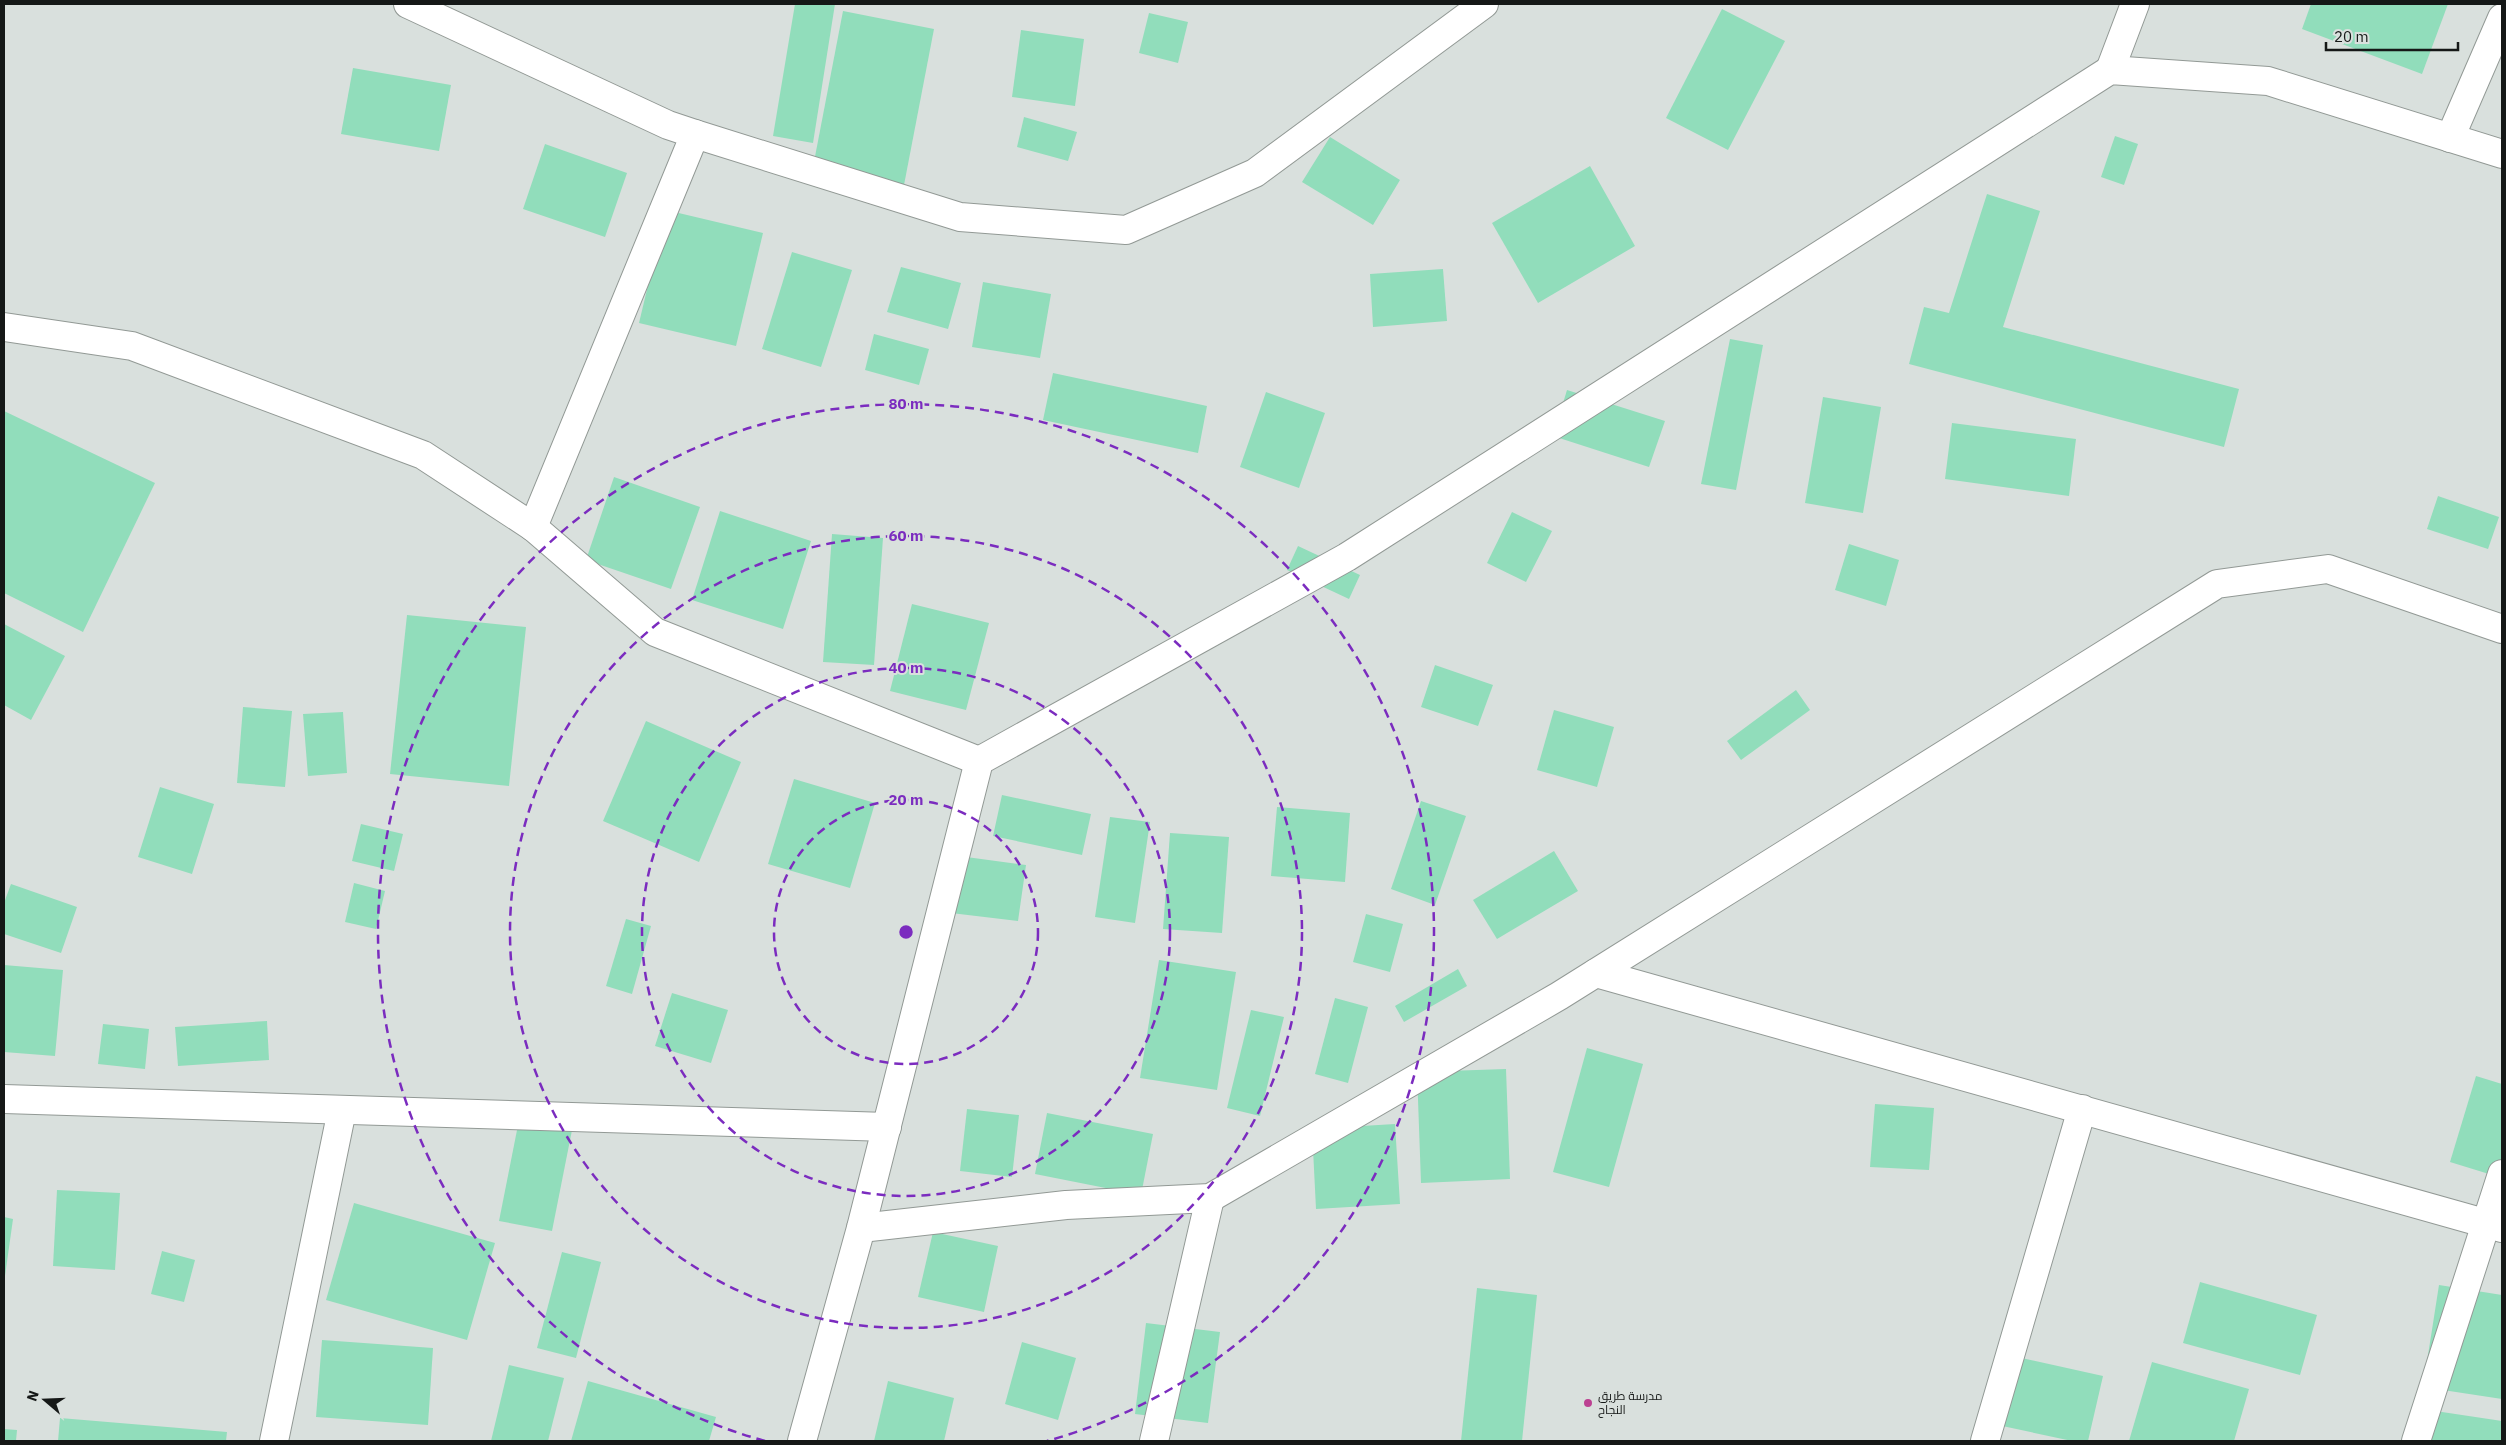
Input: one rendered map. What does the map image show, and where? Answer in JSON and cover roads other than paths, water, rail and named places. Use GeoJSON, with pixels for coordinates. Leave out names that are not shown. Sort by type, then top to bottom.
{"type":"FeatureCollection","features":[{"type":"Feature","properties":{"kind":"street"},"geometry":{"type":"LineString","coordinates":[[408,4],[668,125],[695,134],[960,217],[1126,230],[1255,173],[1484,4]]}},
{"type":"Feature","properties":{"kind":"street"},"geometry":{"type":"LineString","coordinates":[[2110,70],[2135,4]]}},
{"type":"Feature","properties":{"kind":"street"},"geometry":{"type":"LineString","coordinates":[[2450,138],[2502,18]]}},
{"type":"Feature","properties":{"kind":"street"},"geometry":{"type":"LineString","coordinates":[[802,1441],[861,1228],[979,761],[1347,557],[2110,70],[2268,81],[2502,154]]}},
{"type":"Feature","properties":{"kind":"street"},"geometry":{"type":"LineString","coordinates":[[533,527],[695,134]]}},
{"type":"Feature","properties":{"kind":"street"},"geometry":{"type":"LineString","coordinates":[[4,327],[132,346],[423,455],[533,527],[655,632],[979,761]]}},
{"type":"Feature","properties":{"kind":"street"},"geometry":{"type":"LineString","coordinates":[[861,1228],[1066,1205],[1210,1198],[1596,973],[2217,584],[2328,569],[2502,629]]}},
{"type":"Feature","properties":{"kind":"street"},"geometry":{"type":"LineString","coordinates":[[1596,973],[2494,1226]]}},
{"type":"Feature","properties":{"kind":"street"},"geometry":{"type":"LineString","coordinates":[[4,1099],[887,1127]]}},
{"type":"Feature","properties":{"kind":"street"},"geometry":{"type":"LineString","coordinates":[[1985,1441],[2082,1109]]}},
{"type":"Feature","properties":{"kind":"street"},"geometry":{"type":"LineString","coordinates":[[274,1441],[342,1110]]}},
{"type":"Feature","properties":{"kind":"street"},"geometry":{"type":"LineString","coordinates":[[2416,1441],[2494,1226],[2502,1174]]}},
{"type":"Feature","properties":{"kind":"street"},"geometry":{"type":"LineString","coordinates":[[1154,1441],[1210,1198]]}},
{"type":"Feature","properties":{"kind":"place","name":"مدرسة طريق النجاح"},"geometry":{"type":"Point","coordinates":[1588,1403]}}]}
